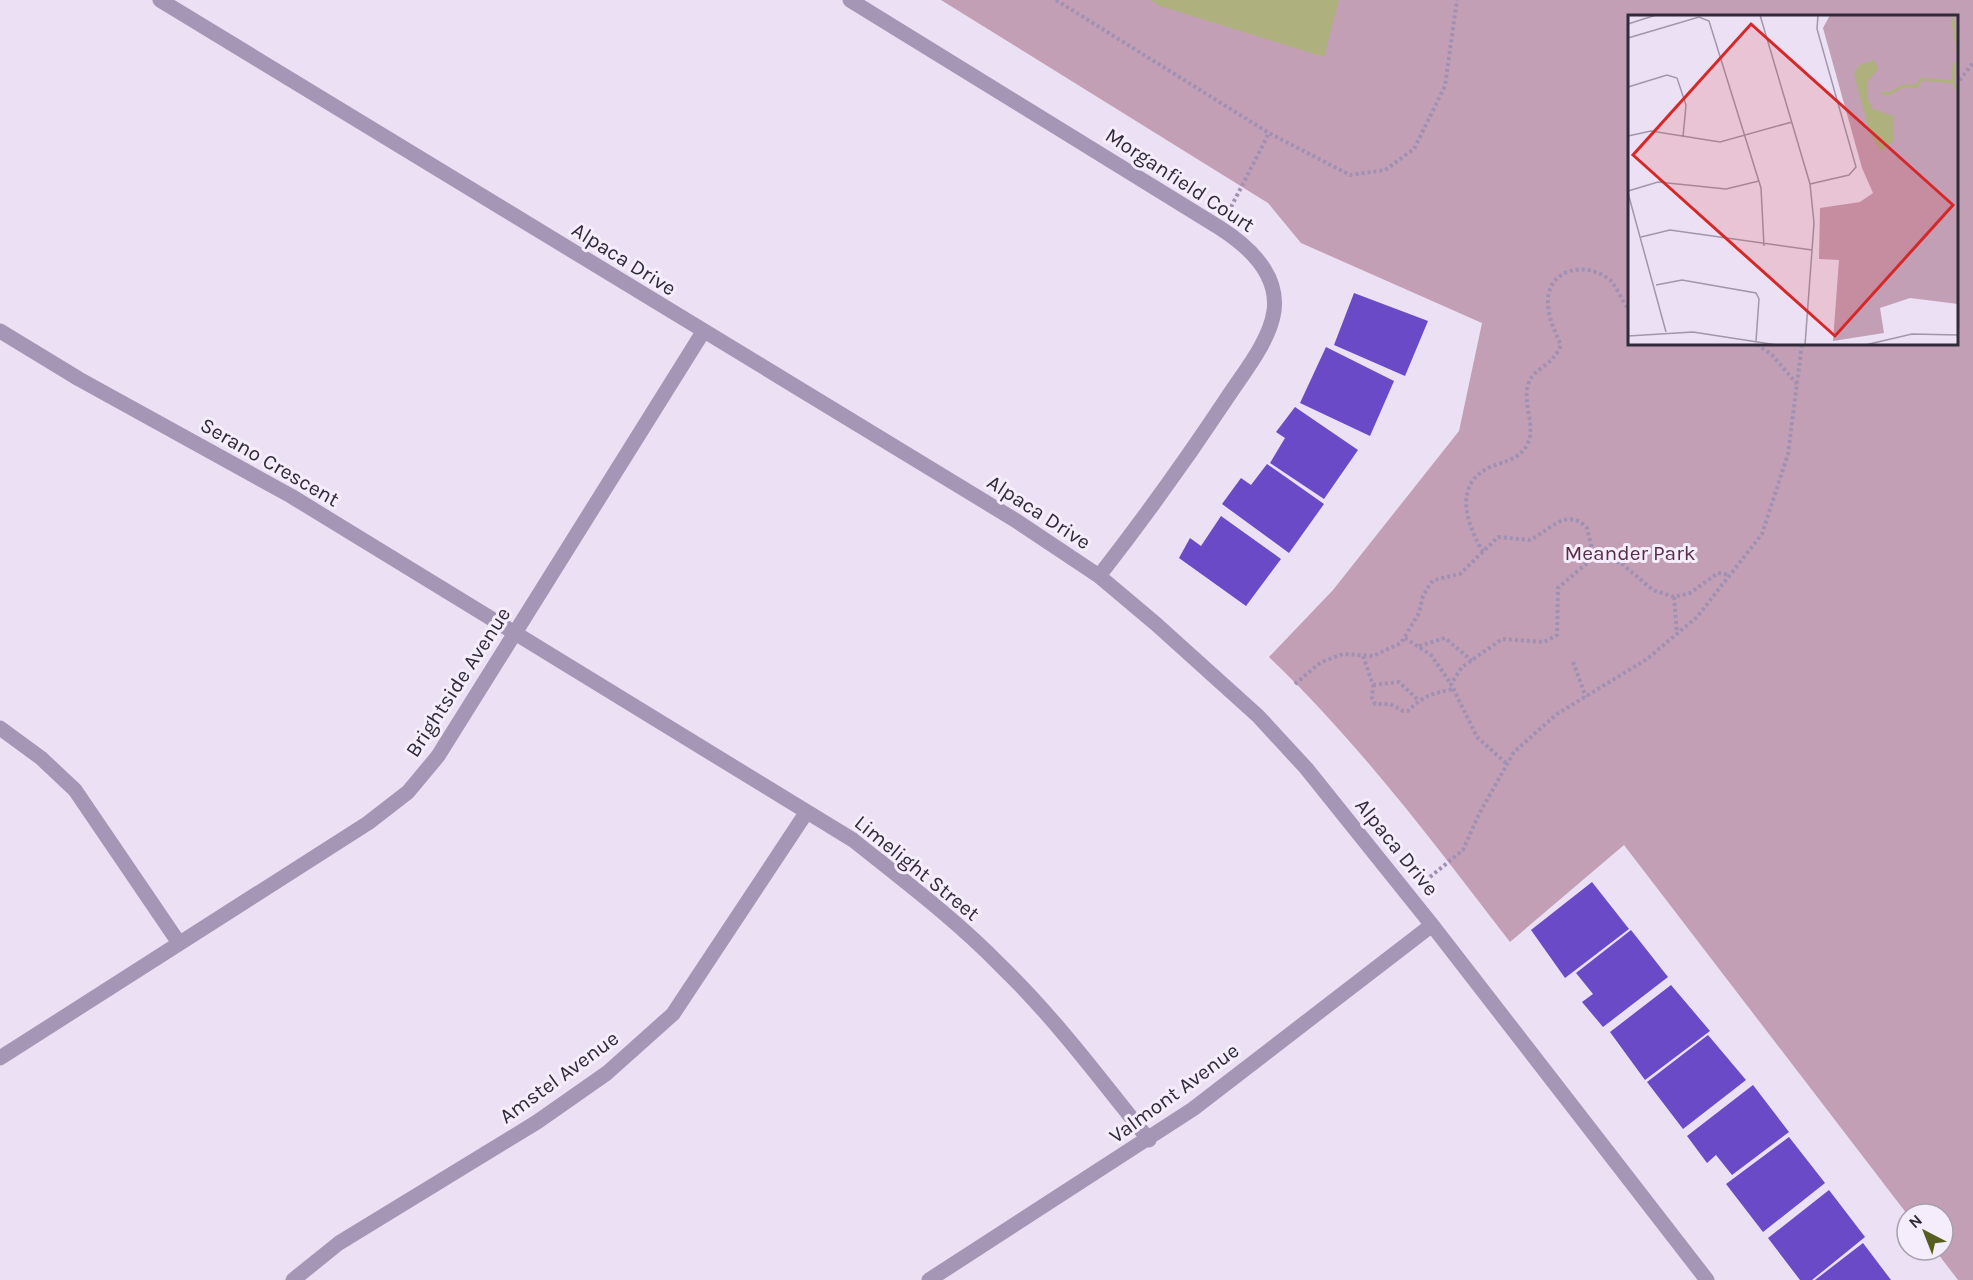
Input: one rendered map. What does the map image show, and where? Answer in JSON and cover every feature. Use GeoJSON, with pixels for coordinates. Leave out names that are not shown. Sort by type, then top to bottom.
{"type":"FeatureCollection","features":[{"type":"Feature","properties":{"kind":"street","name":"Alpaca Drive"},"geometry":{"type":"LineString","coordinates":[[160,0],[1015,520],[1099,576],[1258,716],[1306,768],[1432,925],[1707,1280]]}},
{"type":"Feature","properties":{"kind":"street","name":"Morganfield Court"},"geometry":{"type":"LineString","coordinates":[[849,0],[1244,243],[1261,262],[1270,285],[1274,310],[1265,336],[1246,370],[1167,484],[1099,576]]}},
{"type":"Feature","properties":{"kind":"street","name":"Serano Crescent"},"geometry":{"type":"LineString","coordinates":[[0,331],[79,379],[291,496],[516,634]]}},
{"type":"Feature","properties":{"kind":"street","name":"Brightside Avenue"},"geometry":{"type":"LineString","coordinates":[[0,1058],[368,823],[408,792],[438,756],[703,332]]}},
{"type":"Feature","properties":{"kind":"street","name":"Limelight Street"},"geometry":{"type":"LineString","coordinates":[[516,634],[853,840],[938,908],[1000,964],[1060,1029],[1149,1140]]}},
{"type":"Feature","properties":{"kind":"street"},"geometry":{"type":"LineString","coordinates":[[0,728],[41,758],[75,790],[179,943]]}},
{"type":"Feature","properties":{"kind":"street","name":"Amstel Avenue"},"geometry":{"type":"LineString","coordinates":[[293,1280],[339,1243],[537,1122],[607,1074],[673,1014],[806,813]]}},
{"type":"Feature","properties":{"kind":"street","name":"Valmont Avenue"},"geometry":{"type":"LineString","coordinates":[[928,1280],[1149,1140],[1193,1109],[1432,925]]}},
{"type":"Feature","properties":{"kind":"path"},"geometry":{"type":"LineString","coordinates":[[1056,0],[1269,133],[1350,175],[1385,170],[1414,149],[1445,86],[1457,0]]}},
{"type":"Feature","properties":{"kind":"path"},"geometry":{"type":"LineString","coordinates":[[1958,83],[1973,63]]}},
{"type":"Feature","properties":{"kind":"path"},"geometry":{"type":"LineString","coordinates":[[1220,228],[1269,133]]}},
{"type":"Feature","properties":{"kind":"path"},"geometry":{"type":"LineString","coordinates":[[1483,552],[1470,531],[1467,493],[1471,481],[1477,475],[1520,453],[1530,436],[1526,397],[1529,381],[1556,357],[1561,345],[1552,326],[1547,303],[1551,285],[1564,274],[1580,268],[1598,272],[1613,282],[1620,300],[1628,310]]}},
{"type":"Feature","properties":{"kind":"path"},"geometry":{"type":"LineString","coordinates":[[1758,345],[1772,355],[1797,384]]}},
{"type":"Feature","properties":{"kind":"path"},"geometry":{"type":"LineString","coordinates":[[1430,877],[1463,850],[1506,763],[1514,752],[1557,714],[1647,659],[1697,617],[1762,534],[1788,454],[1802,345]]}},
{"type":"Feature","properties":{"kind":"path"},"geometry":{"type":"LineString","coordinates":[[1295,684],[1321,662],[1343,654],[1363,656],[1401,644],[1430,584],[1434,580],[1460,574],[1498,537],[1530,540],[1555,522],[1568,520],[1581,522],[1587,528],[1593,557]]}},
{"type":"Feature","properties":{"kind":"path"},"geometry":{"type":"LineString","coordinates":[[1593,557],[1621,563],[1653,590],[1674,597],[1690,593],[1718,573],[1730,575]]}},
{"type":"Feature","properties":{"kind":"path"},"geometry":{"type":"LineString","coordinates":[[1451,684],[1462,667],[1502,639],[1544,642],[1557,635],[1558,588],[1593,557]]}},
{"type":"Feature","properties":{"kind":"path"},"geometry":{"type":"LineString","coordinates":[[1674,597],[1677,634]]}},
{"type":"Feature","properties":{"kind":"path"},"geometry":{"type":"LineString","coordinates":[[1405,638],[1419,645],[1431,656],[1451,684],[1477,736],[1506,763]]}},
{"type":"Feature","properties":{"kind":"path"},"geometry":{"type":"LineString","coordinates":[[1419,645],[1444,639],[1472,661]]}},
{"type":"Feature","properties":{"kind":"path"},"geometry":{"type":"LineString","coordinates":[[1363,656],[1373,685],[1372,698],[1375,704],[1390,704],[1403,711],[1408,711],[1418,700],[1428,694],[1453,689]]}},
{"type":"Feature","properties":{"kind":"path"},"geometry":{"type":"LineString","coordinates":[[1573,662],[1586,697]]}},
{"type":"Feature","properties":{"kind":"path"},"geometry":{"type":"LineString","coordinates":[[1373,685],[1399,682],[1418,700]]}},
{"type":"Feature","properties":{"kind":"green space","name":"Meander Park"},"geometry":{"type":"Polygon","coordinates":[[[941,0],[1973,0],[1973,1280],[1958,1280],[1944,1262],[1955,1262],[1955,1202],[1898,1202],[1624,845],[1510,942],[1365,759],[1269,657],[1333,590],[1459,431],[1482,323],[1301,243],[1268,203],[941,0]]]}},
{"type":"Feature","properties":{"kind":"shaded area"},"geometry":{"type":"Polygon","coordinates":[[[1151,0],[1339,0],[1324,57],[1160,6],[1151,0]]]}},
{"type":"Feature","properties":{"kind":"building"},"geometry":{"type":"Polygon","coordinates":[[[1354,293],[1428,321],[1405,376],[1334,345],[1354,293]]]}},
{"type":"Feature","properties":{"kind":"building"},"geometry":{"type":"Polygon","coordinates":[[[1326,347],[1394,381],[1370,436],[1300,403],[1326,347]]]}},
{"type":"Feature","properties":{"kind":"building"},"geometry":{"type":"Polygon","coordinates":[[[1295,407],[1358,450],[1324,499],[1270,463],[1285,438],[1276,432],[1295,407]]]}},
{"type":"Feature","properties":{"kind":"building"},"geometry":{"type":"Polygon","coordinates":[[[1267,464],[1324,504],[1289,553],[1222,504],[1241,478],[1251,485],[1267,464]]]}},
{"type":"Feature","properties":{"kind":"building"},"geometry":{"type":"Polygon","coordinates":[[[1221,516],[1281,559],[1246,606],[1179,558],[1190,538],[1201,546],[1221,516]]]}},
{"type":"Feature","properties":{"kind":"building"},"geometry":{"type":"Polygon","coordinates":[[[1592,882],[1629,929],[1565,978],[1531,930],[1592,882]]]}},
{"type":"Feature","properties":{"kind":"building"},"geometry":{"type":"Polygon","coordinates":[[[1631,930],[1668,977],[1603,1027],[1582,1002],[1593,994],[1576,973],[1631,930]]]}},
{"type":"Feature","properties":{"kind":"building"},"geometry":{"type":"Polygon","coordinates":[[[1671,985],[1710,1031],[1645,1080],[1610,1032],[1671,985]]]}},
{"type":"Feature","properties":{"kind":"building"},"geometry":{"type":"Polygon","coordinates":[[[1708,1035],[1746,1080],[1683,1129],[1647,1082],[1708,1035]]]}},
{"type":"Feature","properties":{"kind":"building"},"geometry":{"type":"Polygon","coordinates":[[[1753,1085],[1789,1132],[1732,1175],[1716,1155],[1707,1163],[1687,1136],[1753,1085]]]}},
{"type":"Feature","properties":{"kind":"building"},"geometry":{"type":"Polygon","coordinates":[[[1789,1137],[1825,1183],[1763,1232],[1726,1184],[1789,1137]]]}},
{"type":"Feature","properties":{"kind":"building"},"geometry":{"type":"Polygon","coordinates":[[[1829,1190],[1865,1237],[1812,1280],[1800,1280],[1768,1238],[1829,1190]]]}},
{"type":"Feature","properties":{"kind":"building"},"geometry":{"type":"Polygon","coordinates":[[[1863,1243],[1891,1280],[1815,1280],[1863,1243]]]}}]}
